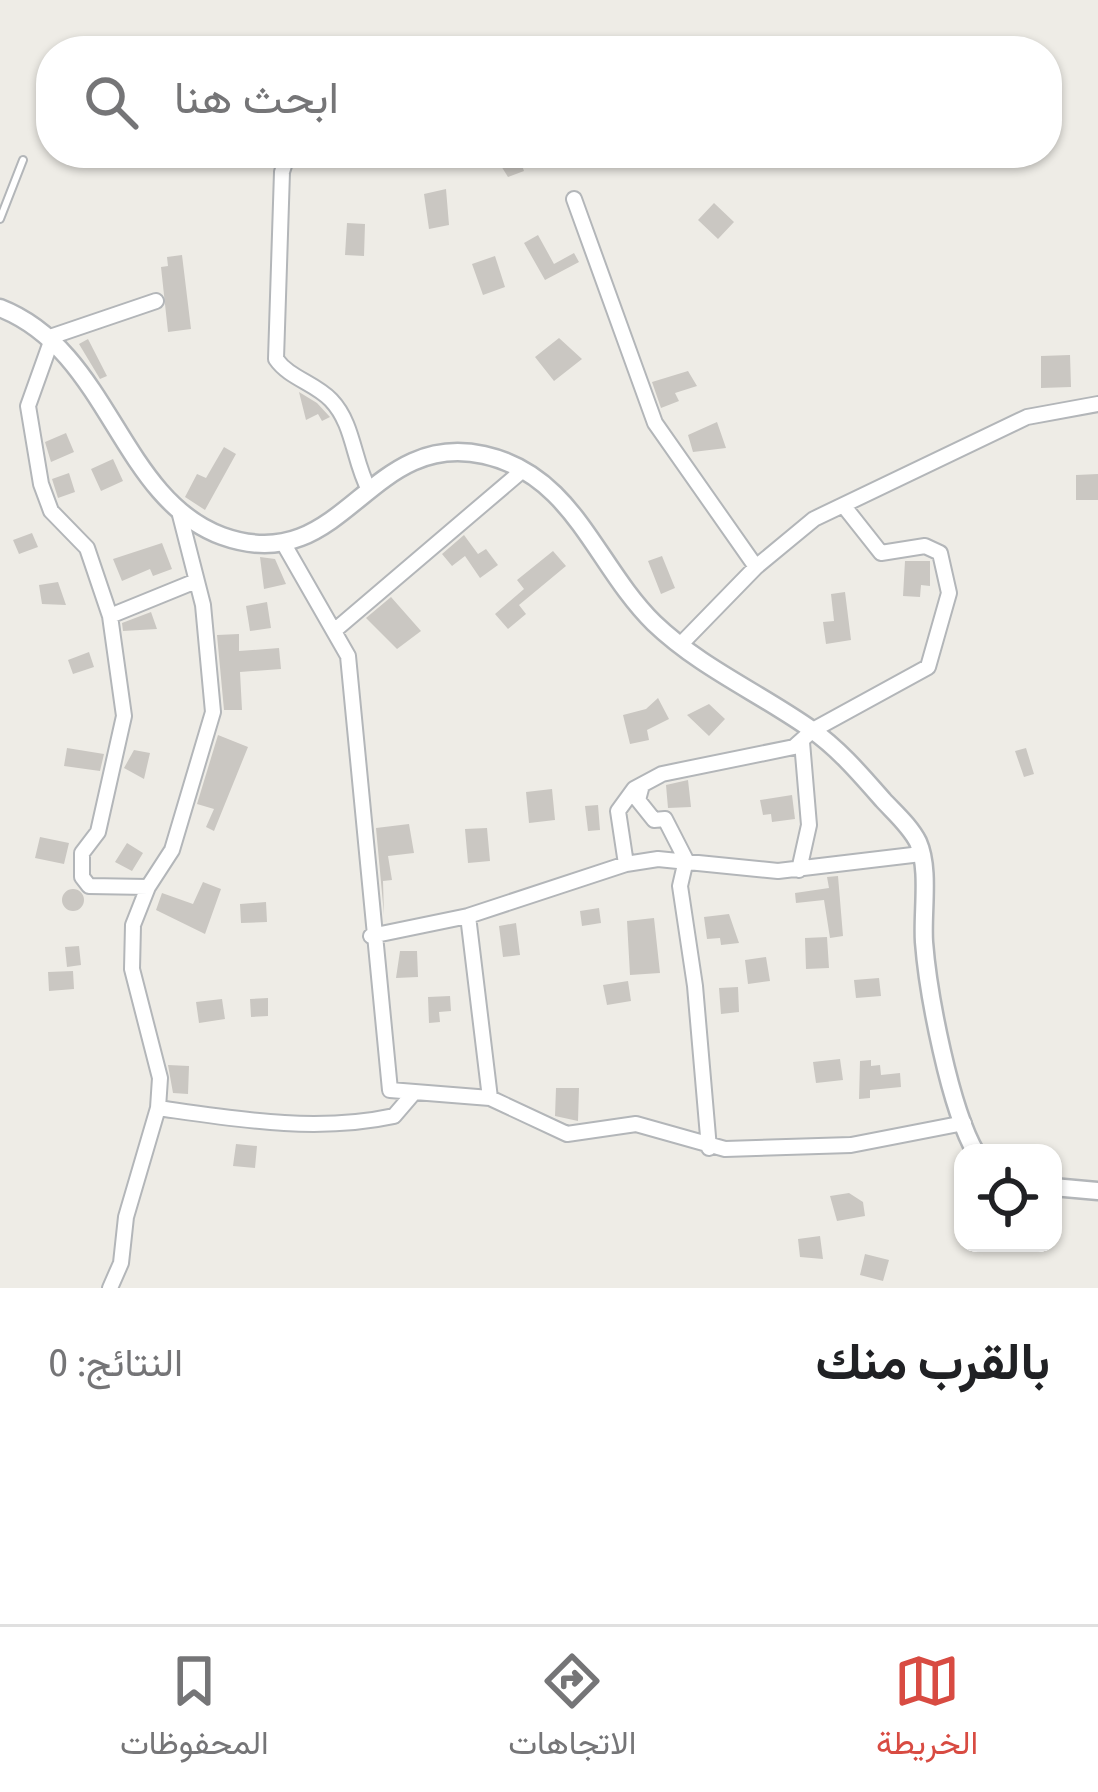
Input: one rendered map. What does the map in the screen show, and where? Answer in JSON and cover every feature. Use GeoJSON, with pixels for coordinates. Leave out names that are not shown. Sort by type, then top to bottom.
{"type":"FeatureCollection","features":[{"type":"Feature","properties":{"kind":"street"},"geometry":{"type":"LineString","coordinates":[[283,168],[276,358],[334,403],[348,425],[354,462],[369,490]]}},
{"type":"Feature","properties":{"kind":"street"},"geometry":{"type":"LineString","coordinates":[[574,199],[655,423],[756,567]]}},
{"type":"Feature","properties":{"kind":"street"},"geometry":{"type":"LineString","coordinates":[[52,336],[156,301]]}},
{"type":"Feature","properties":{"kind":"street"},"geometry":{"type":"LineString","coordinates":[[0,308],[52,336],[180,515],[196,581],[213,712],[172,850],[148,887],[133,925],[130,955],[158,1063],[158,1108],[130,1201],[122,1263],[110,1288]]}},
{"type":"Feature","properties":{"kind":"street"},"geometry":{"type":"LineString","coordinates":[[52,336],[28,406],[41,484],[50,511],[87,548],[110,616],[124,716],[98,832],[82,853],[82,877],[88,886],[148,887]]}},
{"type":"Feature","properties":{"kind":"street"},"geometry":{"type":"LineString","coordinates":[[681,644],[756,567],[814,519],[1027,417],[1098,404]]}},
{"type":"Feature","properties":{"kind":"street"},"geometry":{"type":"LineString","coordinates":[[180,515],[240,541],[285,546],[331,522],[405,464],[445,452],[486,455],[555,490],[632,597],[681,644],[807,736],[904,822],[921,854],[929,981],[972,1144]]}},
{"type":"Feature","properties":{"kind":"street"},"geometry":{"type":"LineString","coordinates":[[334,631],[523,470]]}},
{"type":"Feature","properties":{"kind":"street"},"geometry":{"type":"LineString","coordinates":[[709,1148],[695,986],[681,896],[686,860],[665,819],[654,820],[638,800],[640,786],[662,774],[786,750],[928,667],[949,593],[940,553],[925,546],[881,553],[843,505]]}},
{"type":"Feature","properties":{"kind":"street"},"geometry":{"type":"LineString","coordinates":[[285,546],[334,631],[350,672],[371,936],[385,1081],[390,1090],[490,1098],[567,1135],[609,1124],[635,1124],[709,1148],[851,1145],[964,1123]]}},
{"type":"Feature","properties":{"kind":"street"},"geometry":{"type":"LineString","coordinates":[[110,616],[196,581]]}},
{"type":"Feature","properties":{"kind":"street"},"geometry":{"type":"LineString","coordinates":[[800,870],[809,825],[807,736]]}},
{"type":"Feature","properties":{"kind":"street"},"geometry":{"type":"LineString","coordinates":[[626,864],[618,825],[622,800],[662,774]]}},
{"type":"Feature","properties":{"kind":"street"},"geometry":{"type":"LineString","coordinates":[[371,936],[468,916],[626,864],[686,860],[800,870],[921,854]]}},
{"type":"Feature","properties":{"kind":"street"},"geometry":{"type":"LineString","coordinates":[[468,916],[490,1098]]}},
{"type":"Feature","properties":{"kind":"street"},"geometry":{"type":"LineString","coordinates":[[158,1108],[265,1124],[366,1120],[394,1117],[412,1095]]}},
{"type":"Feature","properties":{"kind":"street"},"geometry":{"type":"LineString","coordinates":[[1062,1188],[1098,1191]]}},
{"type":"Feature","properties":{"kind":"lane"},"geometry":{"type":"LineString","coordinates":[[0,219],[23,160]]}},
{"type":"Feature","properties":{"kind":"building"},"geometry":{"type":"Polygon","coordinates":[[[502,168],[523,168],[524,171],[508,177],[502,168]]]}},
{"type":"Feature","properties":{"kind":"building"},"geometry":{"type":"Polygon","coordinates":[[[446,189],[449,225],[429,229],[424,194],[446,189]]]}},
{"type":"Feature","properties":{"kind":"building"},"geometry":{"type":"Polygon","coordinates":[[[714,203],[734,222],[718,239],[698,220],[714,203]]]}},
{"type":"Feature","properties":{"kind":"building"},"geometry":{"type":"Polygon","coordinates":[[[347,223],[365,224],[364,256],[345,255],[347,223]]]}},
{"type":"Feature","properties":{"kind":"building"},"geometry":{"type":"Polygon","coordinates":[[[538,235],[554,264],[574,253],[579,262],[545,280],[524,243],[538,235]]]}},
{"type":"Feature","properties":{"kind":"building"},"geometry":{"type":"Polygon","coordinates":[[[182,255],[191,329],[168,332],[161,267],[168,266],[167,257],[182,255]]]}},
{"type":"Feature","properties":{"kind":"building"},"geometry":{"type":"Polygon","coordinates":[[[495,256],[505,287],[483,295],[472,264],[495,256]]]}},
{"type":"Feature","properties":{"kind":"building"},"geometry":{"type":"Polygon","coordinates":[[[559,338],[582,359],[554,381],[535,357],[559,338]]]}},
{"type":"Feature","properties":{"kind":"building"},"geometry":{"type":"Polygon","coordinates":[[[88,339],[107,376],[100,379],[79,344],[88,339]]]}},
{"type":"Feature","properties":{"kind":"building"},"geometry":{"type":"Polygon","coordinates":[[[1070,355],[1071,387],[1041,388],[1041,356],[1070,355]]]}},
{"type":"Feature","properties":{"kind":"building"},"geometry":{"type":"Polygon","coordinates":[[[688,371],[697,386],[675,393],[679,401],[661,408],[652,382],[688,371]]]}},
{"type":"Feature","properties":{"kind":"building"},"geometry":{"type":"Polygon","coordinates":[[[299,392],[330,417],[322,421],[318,414],[306,420],[299,392]]]}},
{"type":"Feature","properties":{"kind":"building"},"geometry":{"type":"Polygon","coordinates":[[[717,422],[726,448],[693,452],[688,435],[717,422]]]}},
{"type":"Feature","properties":{"kind":"building"},"geometry":{"type":"Polygon","coordinates":[[[66,433],[74,452],[51,462],[45,442],[66,433]]]}},
{"type":"Feature","properties":{"kind":"building"},"geometry":{"type":"Polygon","coordinates":[[[224,447],[236,454],[205,510],[185,497],[197,474],[206,478],[224,447]]]}},
{"type":"Feature","properties":{"kind":"building"},"geometry":{"type":"Polygon","coordinates":[[[113,459],[123,481],[101,491],[91,469],[113,459]]]}},
{"type":"Feature","properties":{"kind":"building"},"geometry":{"type":"Polygon","coordinates":[[[69,473],[75,492],[58,498],[52,479],[69,473]]]}},
{"type":"Feature","properties":{"kind":"building"},"geometry":{"type":"Polygon","coordinates":[[[1098,474],[1098,500],[1076,500],[1076,475],[1098,474]]]}},
{"type":"Feature","properties":{"kind":"building"},"geometry":{"type":"Polygon","coordinates":[[[32,533],[38,547],[19,554],[13,540],[32,533]]]}},
{"type":"Feature","properties":{"kind":"building"},"geometry":{"type":"Polygon","coordinates":[[[464,535],[478,554],[486,549],[498,565],[480,578],[465,556],[452,566],[442,554],[464,535]]]}},
{"type":"Feature","properties":{"kind":"building"},"geometry":{"type":"Polygon","coordinates":[[[162,543],[172,569],[153,576],[150,569],[122,581],[113,559],[162,543]]]}},
{"type":"Feature","properties":{"kind":"building"},"geometry":{"type":"Polygon","coordinates":[[[553,551],[566,566],[519,605],[526,614],[508,629],[495,614],[524,589],[517,580],[553,551]]]}},
{"type":"Feature","properties":{"kind":"building"},"geometry":{"type":"Polygon","coordinates":[[[662,556],[675,588],[661,594],[648,561],[662,556]]]}},
{"type":"Feature","properties":{"kind":"building"},"geometry":{"type":"Polygon","coordinates":[[[260,557],[275,559],[286,584],[264,589],[260,557]]]}},
{"type":"Feature","properties":{"kind":"building"},"geometry":{"type":"Polygon","coordinates":[[[905,561],[930,561],[930,586],[921,585],[920,597],[903,596],[905,561]]]}},
{"type":"Feature","properties":{"kind":"building"},"geometry":{"type":"Polygon","coordinates":[[[58,582],[66,605],[42,604],[39,585],[58,582]]]}},
{"type":"Feature","properties":{"kind":"building"},"geometry":{"type":"Polygon","coordinates":[[[845,592],[851,640],[826,644],[823,622],[834,621],[831,594],[845,592]]]}},
{"type":"Feature","properties":{"kind":"building"},"geometry":{"type":"Polygon","coordinates":[[[391,597],[421,631],[397,649],[366,618],[391,597]]]}},
{"type":"Feature","properties":{"kind":"building"},"geometry":{"type":"Polygon","coordinates":[[[267,602],[271,628],[250,631],[246,606],[267,602]]]}},
{"type":"Feature","properties":{"kind":"building"},"geometry":{"type":"Polygon","coordinates":[[[151,612],[157,629],[123,631],[122,623],[151,612]]]}},
{"type":"Feature","properties":{"kind":"building"},"geometry":{"type":"Polygon","coordinates":[[[239,634],[239,651],[279,648],[281,669],[240,672],[242,710],[224,710],[217,635],[239,634]]]}},
{"type":"Feature","properties":{"kind":"building"},"geometry":{"type":"Polygon","coordinates":[[[89,652],[94,667],[73,674],[68,660],[89,652]]]}},
{"type":"Feature","properties":{"kind":"building"},"geometry":{"type":"Polygon","coordinates":[[[658,698],[669,719],[647,730],[649,740],[630,744],[623,715],[646,709],[658,698]]]}},
{"type":"Feature","properties":{"kind":"building"},"geometry":{"type":"Polygon","coordinates":[[[709,704],[725,719],[709,736],[687,715],[709,704]]]}},
{"type":"Feature","properties":{"kind":"building"},"geometry":{"type":"Polygon","coordinates":[[[218,735],[248,747],[214,831],[206,827],[214,809],[197,804],[218,735]]]}},
{"type":"Feature","properties":{"kind":"building"},"geometry":{"type":"Polygon","coordinates":[[[67,748],[104,754],[100,771],[64,766],[67,748]]]}},
{"type":"Feature","properties":{"kind":"building"},"geometry":{"type":"Polygon","coordinates":[[[1026,748],[1034,774],[1024,777],[1015,751],[1026,748]]]}},
{"type":"Feature","properties":{"kind":"building"},"geometry":{"type":"Polygon","coordinates":[[[134,750],[150,753],[144,779],[124,768],[134,750]]]}},
{"type":"Feature","properties":{"kind":"building"},"geometry":{"type":"Polygon","coordinates":[[[688,780],[691,807],[668,808],[666,785],[688,780]]]}},
{"type":"Feature","properties":{"kind":"building"},"geometry":{"type":"Polygon","coordinates":[[[552,789],[555,820],[529,823],[526,792],[552,789]]]}},
{"type":"Feature","properties":{"kind":"building"},"geometry":{"type":"Polygon","coordinates":[[[792,795],[795,819],[772,822],[771,814],[763,815],[760,800],[792,795]]]}},
{"type":"Feature","properties":{"kind":"building"},"geometry":{"type":"Polygon","coordinates":[[[598,805],[600,830],[588,831],[585,806],[598,805]]]}},
{"type":"Feature","properties":{"kind":"building"},"geometry":{"type":"Polygon","coordinates":[[[409,824],[414,853],[388,856],[392,880],[383,881],[384,915],[376,828],[409,824]]]}},
{"type":"Feature","properties":{"kind":"building"},"geometry":{"type":"Polygon","coordinates":[[[487,828],[490,861],[468,863],[465,829],[487,828]]]}},
{"type":"Feature","properties":{"kind":"building"},"geometry":{"type":"Polygon","coordinates":[[[40,837],[69,843],[64,864],[35,858],[40,837]]]}},
{"type":"Feature","properties":{"kind":"building"},"geometry":{"type":"Polygon","coordinates":[[[127,843],[143,853],[132,871],[115,862],[127,843]]]}},
{"type":"Feature","properties":{"kind":"building"},"geometry":{"type":"Polygon","coordinates":[[[838,876],[843,936],[830,938],[824,900],[796,903],[795,893],[829,888],[827,877],[838,876]]]}},
{"type":"Feature","properties":{"kind":"building"},"geometry":{"type":"Polygon","coordinates":[[[203,882],[221,889],[205,934],[156,910],[162,893],[193,904],[203,882]]]}},
{"type":"Feature","properties":{"kind":"building"},"geometry":{"type":"Polygon","coordinates":[[[73,889],[84,900],[73,911],[62,900],[73,889]]]}},
{"type":"Feature","properties":{"kind":"building"},"geometry":{"type":"Polygon","coordinates":[[[266,902],[267,922],[241,923],[240,904],[266,902]]]}},
{"type":"Feature","properties":{"kind":"building"},"geometry":{"type":"Polygon","coordinates":[[[599,908],[601,923],[582,926],[580,911],[599,908]]]}},
{"type":"Feature","properties":{"kind":"building"},"geometry":{"type":"Polygon","coordinates":[[[729,914],[739,943],[721,945],[720,938],[707,939],[704,917],[729,914]]]}},
{"type":"Feature","properties":{"kind":"building"},"geometry":{"type":"Polygon","coordinates":[[[654,918],[660,973],[630,975],[627,921],[654,918]]]}},
{"type":"Feature","properties":{"kind":"building"},"geometry":{"type":"Polygon","coordinates":[[[516,923],[520,955],[503,957],[499,926],[516,923]]]}},
{"type":"Feature","properties":{"kind":"building"},"geometry":{"type":"Polygon","coordinates":[[[827,937],[829,968],[806,969],[805,938],[827,937]]]}},
{"type":"Feature","properties":{"kind":"building"},"geometry":{"type":"Polygon","coordinates":[[[79,946],[81,965],[67,967],[65,947],[79,946]]]}},
{"type":"Feature","properties":{"kind":"building"},"geometry":{"type":"Polygon","coordinates":[[[400,951],[417,951],[418,977],[396,978],[400,951]]]}},
{"type":"Feature","properties":{"kind":"building"},"geometry":{"type":"Polygon","coordinates":[[[766,957],[770,981],[748,984],[745,960],[766,957]]]}},
{"type":"Feature","properties":{"kind":"building"},"geometry":{"type":"Polygon","coordinates":[[[73,971],[74,989],[49,991],[48,972],[73,971]]]}},
{"type":"Feature","properties":{"kind":"building"},"geometry":{"type":"Polygon","coordinates":[[[879,978],[881,996],[856,998],[854,980],[879,978]]]}},
{"type":"Feature","properties":{"kind":"building"},"geometry":{"type":"Polygon","coordinates":[[[628,981],[631,1001],[607,1005],[603,985],[628,981]]]}},
{"type":"Feature","properties":{"kind":"building"},"geometry":{"type":"Polygon","coordinates":[[[738,987],[739,1012],[721,1014],[719,988],[738,987]]]}},
{"type":"Feature","properties":{"kind":"building"},"geometry":{"type":"Polygon","coordinates":[[[450,996],[451,1011],[439,1012],[440,1022],[429,1023],[428,997],[450,996]]]}},
{"type":"Feature","properties":{"kind":"building"},"geometry":{"type":"Polygon","coordinates":[[[268,998],[268,1016],[251,1017],[250,999],[268,998]]]}},
{"type":"Feature","properties":{"kind":"building"},"geometry":{"type":"Polygon","coordinates":[[[222,999],[225,1019],[199,1023],[196,1002],[222,999]]]}},
{"type":"Feature","properties":{"kind":"building"},"geometry":{"type":"Polygon","coordinates":[[[840,1059],[843,1080],[816,1083],[813,1062],[840,1059]]]}},
{"type":"Feature","properties":{"kind":"building"},"geometry":{"type":"Polygon","coordinates":[[[871,1060],[871,1066],[880,1065],[881,1075],[900,1073],[901,1087],[870,1090],[870,1098],[859,1099],[860,1061],[871,1060]]]}},
{"type":"Feature","properties":{"kind":"building"},"geometry":{"type":"Polygon","coordinates":[[[168,1065],[189,1066],[188,1094],[173,1093],[168,1065]]]}},
{"type":"Feature","properties":{"kind":"building"},"geometry":{"type":"Polygon","coordinates":[[[556,1088],[579,1088],[578,1121],[555,1116],[556,1088]]]}},
{"type":"Feature","properties":{"kind":"building"},"geometry":{"type":"Polygon","coordinates":[[[236,1144],[257,1146],[255,1168],[233,1166],[236,1144]]]}},
{"type":"Feature","properties":{"kind":"building"},"geometry":{"type":"Polygon","coordinates":[[[849,1193],[863,1202],[865,1216],[837,1221],[830,1196],[849,1193]]]}},
{"type":"Feature","properties":{"kind":"building"},"geometry":{"type":"Polygon","coordinates":[[[820,1236],[823,1259],[800,1257],[798,1239],[820,1236]]]}},
{"type":"Feature","properties":{"kind":"building"},"geometry":{"type":"Polygon","coordinates":[[[865,1254],[889,1260],[883,1281],[860,1275],[865,1254]]]}}]}
